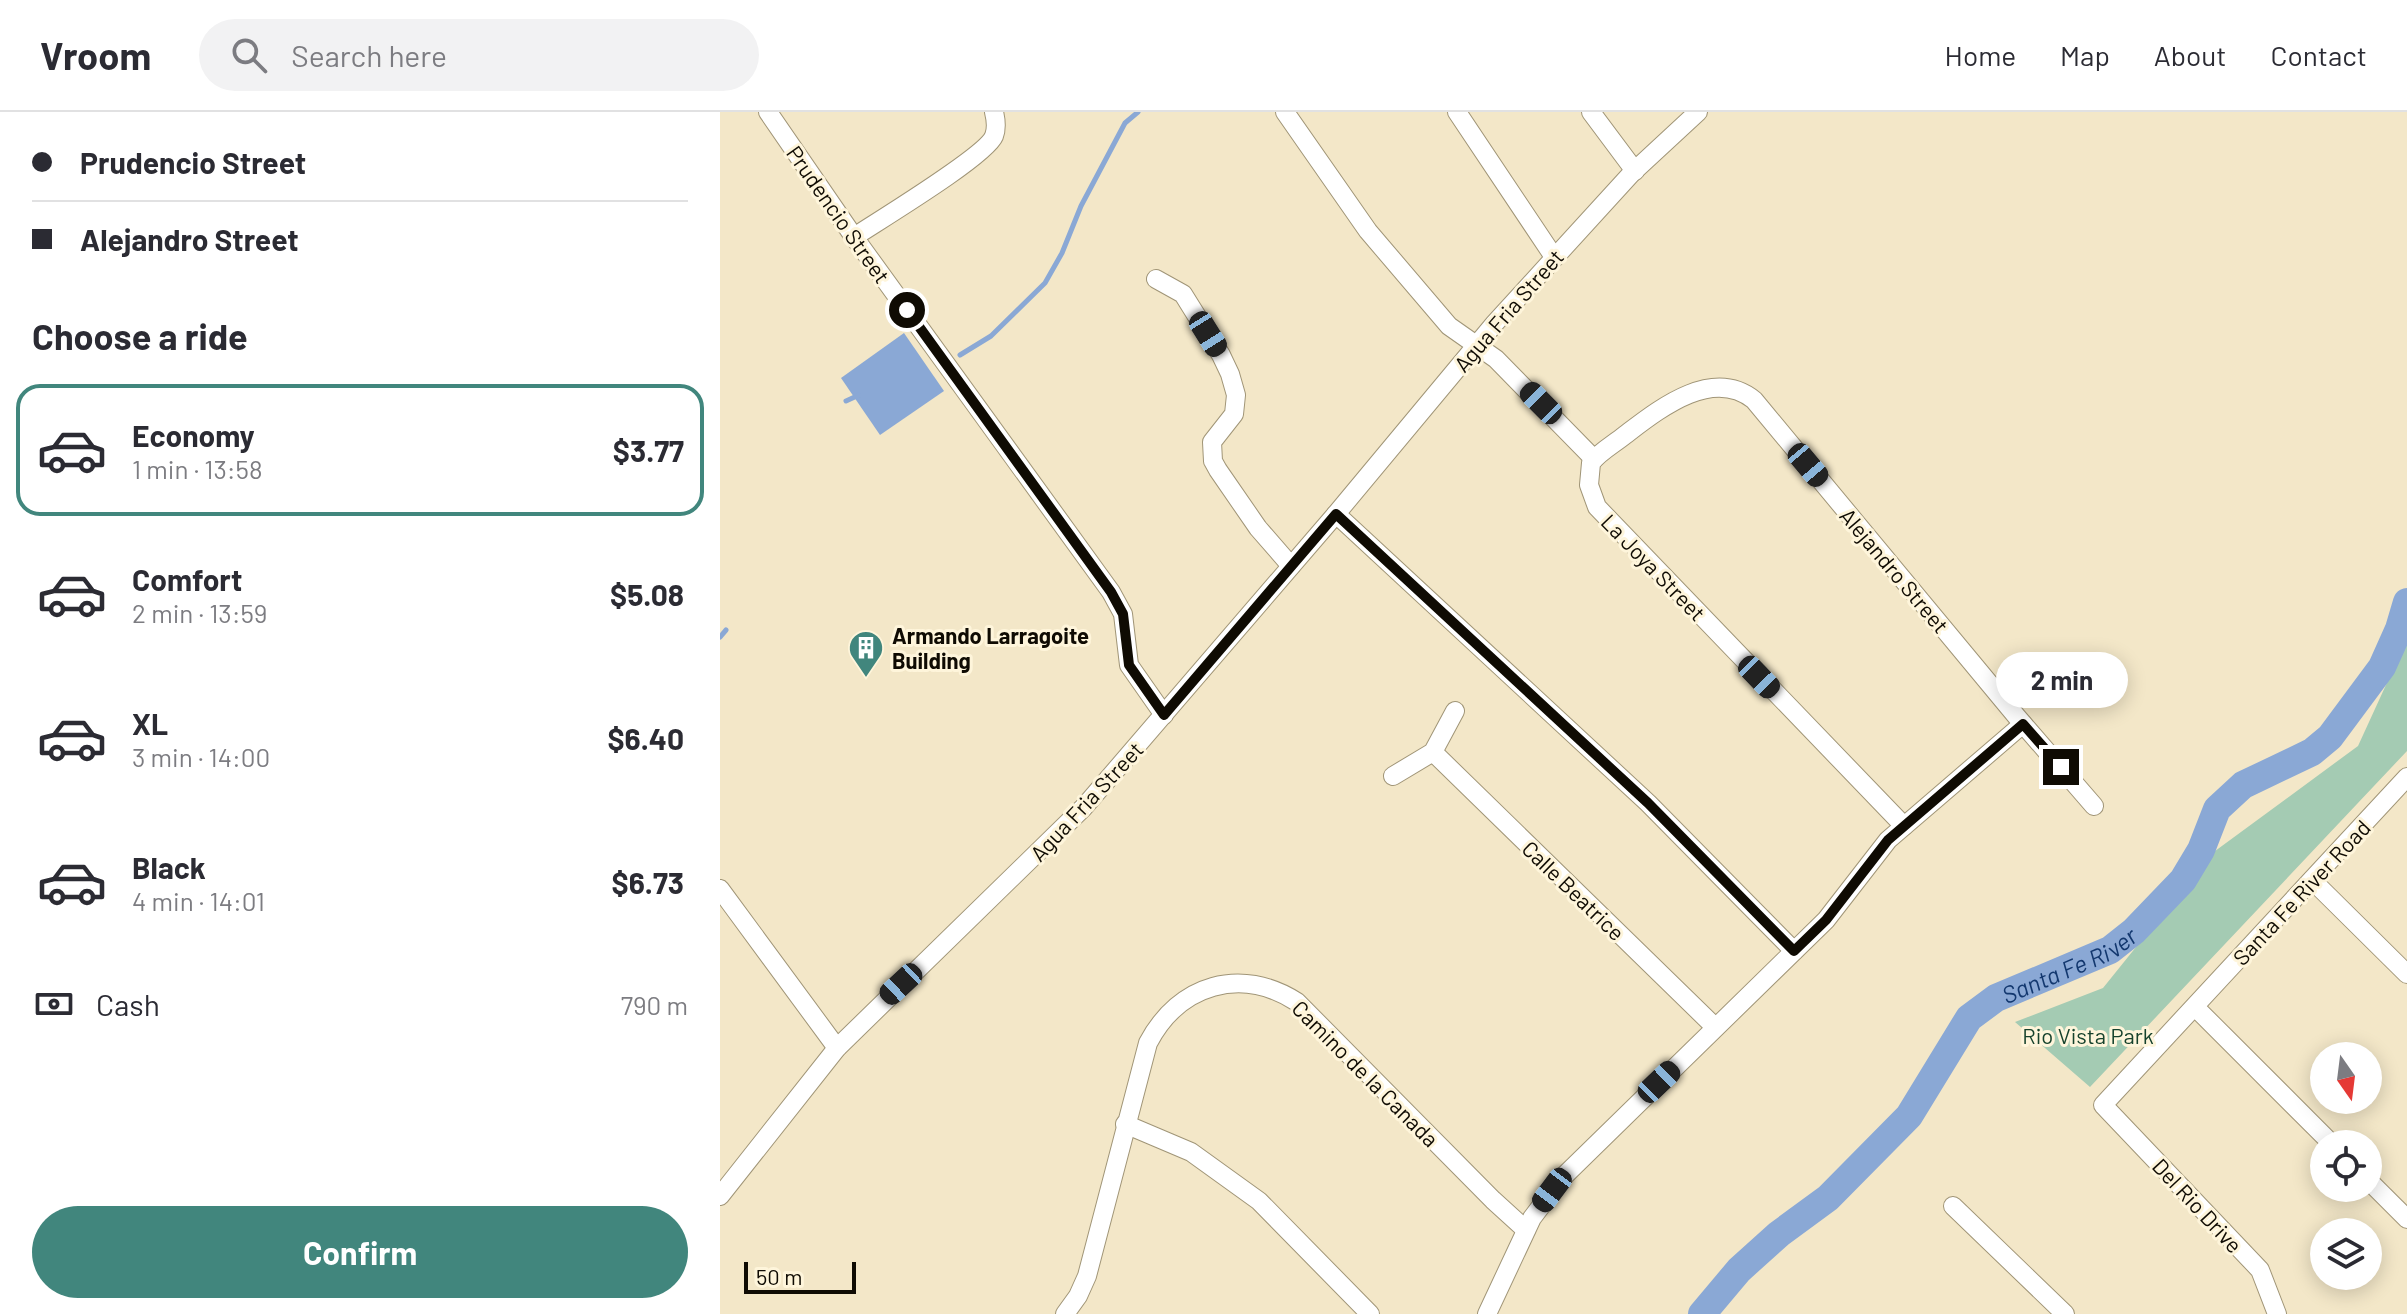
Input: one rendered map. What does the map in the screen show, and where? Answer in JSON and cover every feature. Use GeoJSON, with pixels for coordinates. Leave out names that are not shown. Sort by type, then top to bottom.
{"type":"FeatureCollection","features":[{"type":"Feature","properties":{"kind":"street","name":"Prudencio Street"},"geometry":{"type":"LineString","coordinates":[[768,112],[854,237],[1111,592],[1123,614],[1129,665],[1164,715]]}},
{"type":"Feature","properties":{"kind":"street"},"geometry":{"type":"LineString","coordinates":[[854,237],[977,155],[994,135],[994,112]]}},
{"type":"Feature","properties":{"kind":"street"},"geometry":{"type":"LineString","coordinates":[[1285,112],[1368,231],[1449,326],[1496,359],[1594,459]]}},
{"type":"Feature","properties":{"kind":"street"},"geometry":{"type":"LineString","coordinates":[[1457,112],[1554,257]]}},
{"type":"Feature","properties":{"kind":"street"},"geometry":{"type":"LineString","coordinates":[[1591,112],[1635,171]]}},
{"type":"Feature","properties":{"kind":"street","name":"Agua Fria Street"},"geometry":{"type":"LineString","coordinates":[[720,1196],[837,1048],[1057,836],[1554,257],[1635,171],[1698,112]]}},
{"type":"Feature","properties":{"kind":"street"},"geometry":{"type":"LineString","coordinates":[[1156,279],[1183,294],[1230,374],[1236,404],[1229,422],[1212,442],[1213,461],[1258,528],[1291,566]]}},
{"type":"Feature","properties":{"kind":"street","name":"Alejandro Street"},"geometry":{"type":"LineString","coordinates":[[1594,459],[1675,401],[1719,387],[1730,387],[1747,394],[2094,806]]}},
{"type":"Feature","properties":{"kind":"street","name":"La Joya Street"},"geometry":{"type":"LineString","coordinates":[[1594,459],[1589,469],[1589,485],[1594,501],[1606,519],[1904,826]]}},
{"type":"Feature","properties":{"kind":"street"},"geometry":{"type":"LineString","coordinates":[[1336,514],[1648,803],[1794,951]]}},
{"type":"Feature","properties":{"kind":"street"},"geometry":{"type":"LineString","coordinates":[[1393,776],[1433,752],[1455,711]]}},
{"type":"Feature","properties":{"kind":"street"},"geometry":{"type":"LineString","coordinates":[[1487,1314],[1526,1230],[1541,1204],[1563,1177],[1826,920],[1884,844],[2023,724]]}},
{"type":"Feature","properties":{"kind":"street","name":"Calle Beatrice"},"geometry":{"type":"LineString","coordinates":[[1433,752],[1715,1027]]}},
{"type":"Feature","properties":{"kind":"street","name":"Santa Fe River Road"},"geometry":{"type":"LineString","coordinates":[[2103,1105],[2407,777]]}},
{"type":"Feature","properties":{"kind":"street"},"geometry":{"type":"LineString","coordinates":[[2312,880],[2407,974]]}},
{"type":"Feature","properties":{"kind":"street"},"geometry":{"type":"LineString","coordinates":[[720,889],[837,1048]]}},
{"type":"Feature","properties":{"kind":"street","name":"Camino de la Canada"},"geometry":{"type":"LineString","coordinates":[[1067,1313],[1087,1276],[1148,1043],[1164,1017],[1175,1007],[1213,986],[1241,983],[1272,989],[1285,994],[1309,1012],[1526,1230]]}},
{"type":"Feature","properties":{"kind":"street"},"geometry":{"type":"LineString","coordinates":[[2195,1007],[2318,1130]]}},
{"type":"Feature","properties":{"kind":"street","name":"Del Rio Drive"},"geometry":{"type":"LineString","coordinates":[[2103,1105],[2260,1270],[2277,1314]]}},
{"type":"Feature","properties":{"kind":"street"},"geometry":{"type":"LineString","coordinates":[[1125,1124],[1191,1152],[1259,1201],[1370,1314]]}},
{"type":"Feature","properties":{"kind":"street"},"geometry":{"type":"LineString","coordinates":[[2382,1194],[2407,1219]]}},
{"type":"Feature","properties":{"kind":"street"},"geometry":{"type":"LineString","coordinates":[[1953,1206],[2065,1314]]}},
{"type":"Feature","properties":{"kind":"green space","name":"Rio Vista Park"},"geometry":{"type":"Polygon","coordinates":[[[2407,639],[2407,751],[2090,1087],[2015,1022],[2103,988],[2211,854],[2358,746],[2407,639]]]}},
{"type":"Feature","properties":{"kind":"water"},"geometry":{"type":"Polygon","coordinates":[[[904,333],[944,391],[880,435],[841,378],[904,333]]]}},
{"type":"Feature","properties":{"kind":"waterway"},"geometry":{"type":"LineString","coordinates":[[960,355],[991,336],[1045,283],[1125,123],[1138,112]]}},
{"type":"Feature","properties":{"kind":"waterway"},"geometry":{"type":"LineString","coordinates":[[846,401],[859,395]]}},
{"type":"Feature","properties":{"kind":"waterway","name":"Santa Fe River"},"geometry":{"type":"LineString","coordinates":[[1702,1314],[1739,1270],[1779,1234],[1828,1198],[1909,1116],[1969,1018],[1996,998],[2110,950],[2134,931],[2183,880],[2201,850],[2217,809],[2243,785],[2312,752],[2330,737],[2382,667],[2407,602]]}},
{"type":"Feature","properties":{"kind":"waterway"},"geometry":{"type":"LineString","coordinates":[[720,637],[726,630]]}},
{"type":"Feature","properties":{"kind":"place","name":"Armando Larragoite Building"},"geometry":{"type":"Point","coordinates":[866,679]}},
{"type":"Feature","properties":{"kind":"route"},"geometry":{"type":"LineString","coordinates":[[907,310],[1111,592],[1123,614],[1129,665],[1164,715],[1336,514],[1648,803],[1794,951],[1826,920],[1888,840],[2023,724],[2061,767]]}}]}
